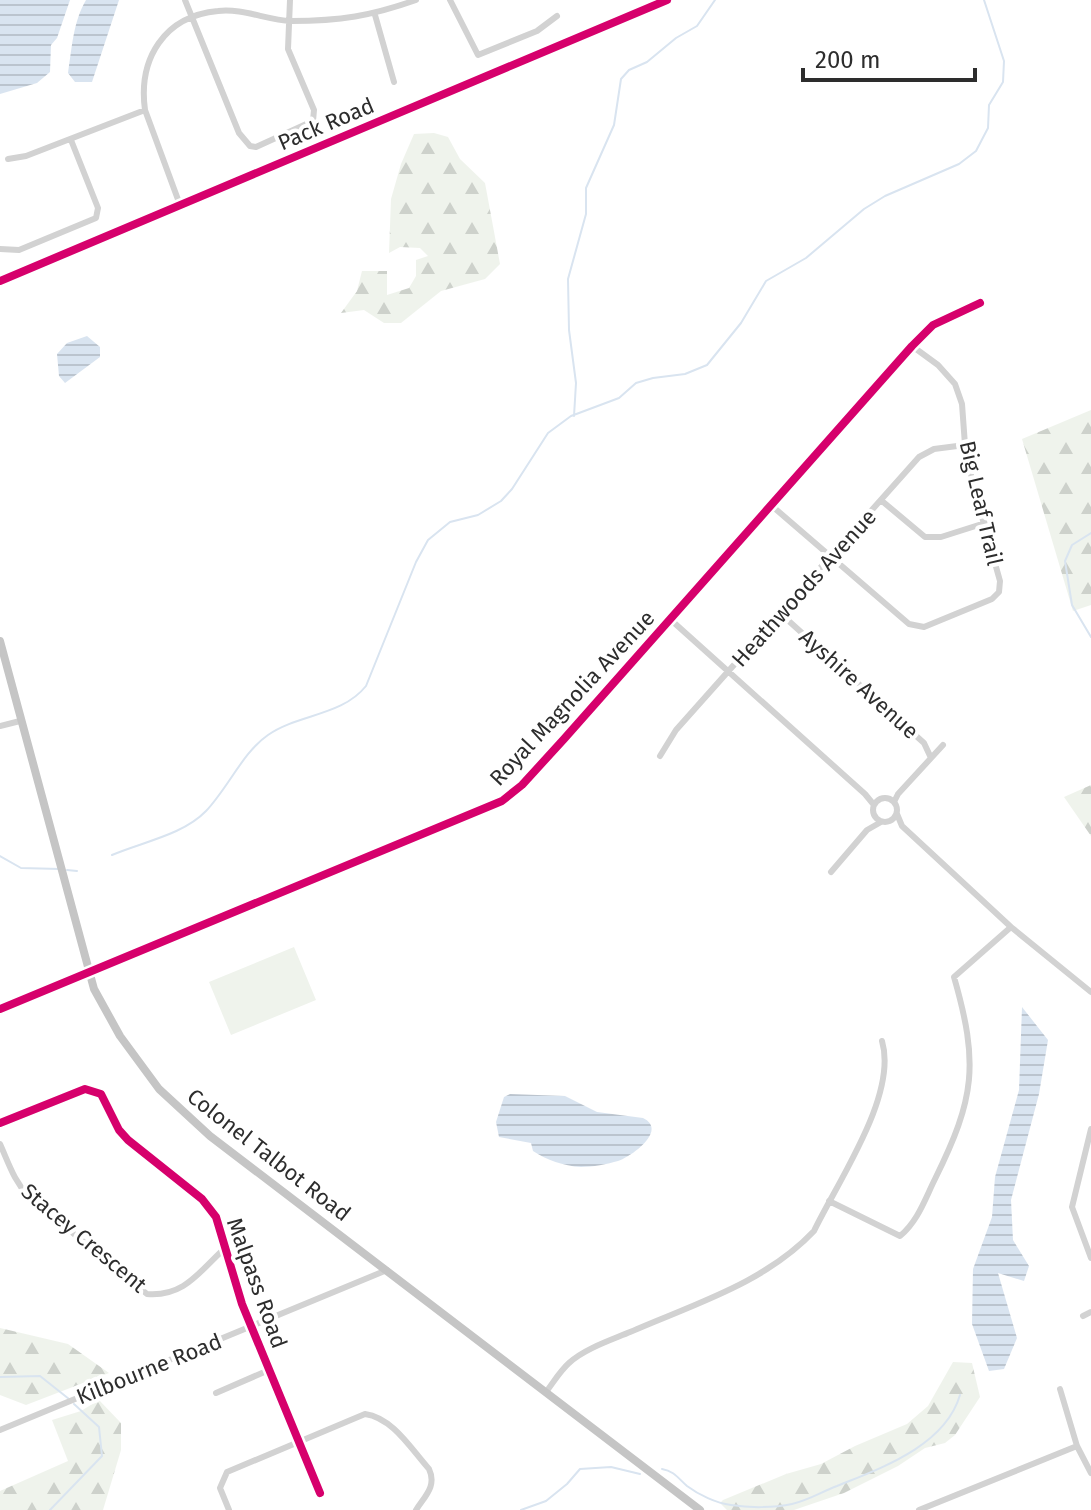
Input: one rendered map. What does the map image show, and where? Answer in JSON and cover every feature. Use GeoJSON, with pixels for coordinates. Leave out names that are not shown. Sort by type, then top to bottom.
{"type":"FeatureCollection","features":[{"type":"Feature","properties":{"kind":"main road","name":"Colonel Talbot Road"},"geometry":{"type":"LineString","coordinates":[[0,641],[88,973],[120,1036],[170,1100],[210,1136],[700,1510]]}},
{"type":"Feature","properties":{"kind":"street"},"geometry":{"type":"LineString","coordinates":[[185,0],[239,133],[250,146],[256,147],[313,121],[314,110],[288,49],[290,0]]}},
{"type":"Feature","properties":{"kind":"street"},"geometry":{"type":"LineString","coordinates":[[180,205],[145,110],[144,84],[151,53],[167,32],[192,18],[218,11],[288,21],[350,19],[375,15],[416,0]]}},
{"type":"Feature","properties":{"kind":"street"},"geometry":{"type":"LineString","coordinates":[[450,0],[478,55],[537,31],[557,16]]}},
{"type":"Feature","properties":{"kind":"street","name":"Pack Road"},"geometry":{"type":"LineString","coordinates":[[0,281],[649,3],[667,0]]}},
{"type":"Feature","properties":{"kind":"street"},"geometry":{"type":"LineString","coordinates":[[375,15],[394,82]]}},
{"type":"Feature","properties":{"kind":"street"},"geometry":{"type":"LineString","coordinates":[[8,159],[71,140],[145,110]]}},
{"type":"Feature","properties":{"kind":"street"},"geometry":{"type":"LineString","coordinates":[[0,249],[19,250],[96,218],[98,208],[71,140]]}},
{"type":"Feature","properties":{"kind":"street","name":"Royal Magnolia Avenue"},"geometry":{"type":"LineString","coordinates":[[0,1009],[502,801],[522,785],[671,620],[912,346],[933,325],[980,303]]}},
{"type":"Feature","properties":{"kind":"street","name":"Big Leaf Trail"},"geometry":{"type":"LineString","coordinates":[[772,506],[909,624],[924,627],[992,599],[999,592],[1000,581],[965,445],[962,404],[955,384],[938,365],[912,346]]}},
{"type":"Feature","properties":{"kind":"street","name":"Heathwoods Avenue"},"geometry":{"type":"LineString","coordinates":[[660,756],[676,730],[919,457],[934,449],[965,445]]}},
{"type":"Feature","properties":{"kind":"street"},"geometry":{"type":"LineString","coordinates":[[882,501],[925,537],[941,537],[985,523]]}},
{"type":"Feature","properties":{"kind":"street","name":"Ayshire Avenue"},"geometry":{"type":"LineString","coordinates":[[781,614],[926,747],[931,758]]}},
{"type":"Feature","properties":{"kind":"street"},"geometry":{"type":"LineString","coordinates":[[671,620],[865,794],[884,801],[897,814],[902,826]]}},
{"type":"Feature","properties":{"kind":"street"},"geometry":{"type":"LineString","coordinates":[[0,726],[20,721]]}},
{"type":"Feature","properties":{"kind":"street","name":"Ayshire Avenue"},"geometry":{"type":"LineString","coordinates":[[884,801],[898,794],[941,747],[926,747]]}},
{"type":"Feature","properties":{"kind":"street"},"geometry":{"type":"LineString","coordinates":[[831,872],[867,830],[873,815],[884,801]]}},
{"type":"Feature","properties":{"kind":"street"},"geometry":{"type":"LineString","coordinates":[[890,822],[897,814]]}},
{"type":"Feature","properties":{"kind":"street"},"geometry":{"type":"LineString","coordinates":[[873,815],[881,822]]}},
{"type":"Feature","properties":{"kind":"street"},"geometry":{"type":"LineString","coordinates":[[867,830],[881,822],[902,826],[1011,927],[1091,992]]}},
{"type":"Feature","properties":{"kind":"street"},"geometry":{"type":"LineString","coordinates":[[829,1201],[900,1236],[912,1226],[957,1133],[969,1089],[968,1031],[954,977],[1011,927]]}},
{"type":"Feature","properties":{"kind":"street"},"geometry":{"type":"LineString","coordinates":[[546,1392],[569,1362],[607,1342],[729,1291],[766,1270],[814,1231],[877,1107],[885,1083],[882,1041]]}},
{"type":"Feature","properties":{"kind":"street","name":"Malpass Road"},"geometry":{"type":"LineString","coordinates":[[0,1123],[85,1089],[101,1094],[119,1130],[128,1140],[202,1199],[216,1217],[242,1304],[320,1493]]}},
{"type":"Feature","properties":{"kind":"street"},"geometry":{"type":"LineString","coordinates":[[1090,1134],[1072,1207],[1091,1258]]}},
{"type":"Feature","properties":{"kind":"street","name":"Stacey Crescent"},"geometry":{"type":"LineString","coordinates":[[0,1144],[10,1172],[29,1197],[147,1294],[165,1295],[179,1291],[224,1249]]}},
{"type":"Feature","properties":{"kind":"street","name":"Kilbourne Road"},"geometry":{"type":"LineString","coordinates":[[0,1430],[387,1270]]}},
{"type":"Feature","properties":{"kind":"street"},"geometry":{"type":"LineString","coordinates":[[1083,1316],[1091,1312]]}},
{"type":"Feature","properties":{"kind":"street"},"geometry":{"type":"LineString","coordinates":[[216,1393],[269,1370]]}},
{"type":"Feature","properties":{"kind":"street"},"geometry":{"type":"LineString","coordinates":[[1060,1389],[1077,1446],[1091,1473]]}},
{"type":"Feature","properties":{"kind":"street"},"geometry":{"type":"LineString","coordinates":[[229,1510],[220,1488],[227,1472],[365,1414],[378,1415],[387,1422],[429,1469],[434,1479],[432,1487],[416,1510]]}},
{"type":"Feature","properties":{"kind":"street"},"geometry":{"type":"LineString","coordinates":[[919,1510],[1077,1446]]}},
{"type":"Feature","properties":{"kind":"green space"},"geometry":{"type":"Polygon","coordinates":[[[434,133],[448,137],[460,159],[485,183],[500,264],[485,279],[441,291],[401,323],[384,323],[364,310],[341,313],[357,291],[362,271],[387,271],[387,295],[409,288],[416,276],[416,260],[428,256],[420,248],[400,247],[389,253],[391,199],[414,134],[434,133]]]}},
{"type":"Feature","properties":{"kind":"green space"},"geometry":{"type":"Polygon","coordinates":[[[1091,410],[1091,605],[1073,611],[1022,439],[1091,410]]]}},
{"type":"Feature","properties":{"kind":"green space"},"geometry":{"type":"Polygon","coordinates":[[[1091,785],[1091,836],[1064,797],[1091,785]]]}},
{"type":"Feature","properties":{"kind":"green space"},"geometry":{"type":"Polygon","coordinates":[[[294,947],[316,1000],[231,1035],[209,982],[294,947]]]}},
{"type":"Feature","properties":{"kind":"green space"},"geometry":{"type":"Polygon","coordinates":[[[0,1328],[68,1344],[109,1373],[26,1405],[0,1395],[0,1328]]]}},
{"type":"Feature","properties":{"kind":"green space"},"geometry":{"type":"Polygon","coordinates":[[[953,1362],[972,1363],[980,1397],[955,1435],[945,1443],[925,1448],[898,1466],[844,1493],[794,1510],[727,1510],[720,1503],[786,1474],[821,1464],[907,1424],[928,1406],[953,1362]]]}},
{"type":"Feature","properties":{"kind":"green space"},"geometry":{"type":"Polygon","coordinates":[[[99,1400],[121,1423],[121,1450],[103,1510],[0,1510],[0,1491],[68,1461],[52,1420],[81,1411],[99,1400]]]}},
{"type":"Feature","properties":{"kind":"shaded area"},"geometry":{"type":"Polygon","coordinates":[[[0,0],[70,0],[57,38],[51,45],[50,72],[37,83],[0,94],[0,0]]]}},
{"type":"Feature","properties":{"kind":"shaded area"},"geometry":{"type":"Polygon","coordinates":[[[86,0],[119,0],[92,82],[75,82],[68,73],[76,26],[86,0]]]}},
{"type":"Feature","properties":{"kind":"shaded area"},"geometry":{"type":"Polygon","coordinates":[[[87,336],[100,347],[100,357],[65,383],[59,376],[57,354],[67,343],[87,336]]]}},
{"type":"Feature","properties":{"kind":"shaded area"},"geometry":{"type":"Polygon","coordinates":[[[1022,1007],[1048,1040],[1039,1094],[1011,1200],[1013,1240],[1029,1266],[1024,1281],[998,1273],[1017,1338],[1004,1369],[989,1371],[972,1324],[973,1269],[992,1217],[995,1177],[1019,1090],[1022,1007]]]}},
{"type":"Feature","properties":{"kind":"shaded area"},"geometry":{"type":"Polygon","coordinates":[[[510,1094],[565,1096],[597,1112],[643,1118],[652,1129],[639,1148],[618,1161],[585,1167],[562,1164],[533,1151],[531,1143],[499,1137],[496,1122],[504,1097],[510,1094]]]}},
{"type":"Feature","properties":{"kind":"waterway"},"geometry":{"type":"LineString","coordinates":[[574,416],[576,383],[569,330],[568,279],[586,214],[586,188],[614,125],[621,79],[629,70],[647,62],[676,38],[697,26],[715,0]]}},
{"type":"Feature","properties":{"kind":"waterway"},"geometry":{"type":"LineString","coordinates":[[112,855],[174,832],[197,819],[214,802],[251,751],[268,735],[356,696],[366,686],[416,562],[428,540],[450,522],[478,515],[501,501],[548,433],[571,416],[619,398],[636,383],[685,374],[707,365],[741,323],[766,281],[806,258],[864,209],[885,196],[959,164],[976,151],[988,128],[989,105],[1003,82],[1004,61],[984,0]]}},
{"type":"Feature","properties":{"kind":"waterway"},"geometry":{"type":"LineString","coordinates":[[1091,533],[1072,545],[1065,561],[1072,605],[1091,637]]}},
{"type":"Feature","properties":{"kind":"waterway"},"geometry":{"type":"LineString","coordinates":[[0,856],[21,868],[60,869]]}},
{"type":"Feature","properties":{"kind":"waterway"},"geometry":{"type":"LineString","coordinates":[[67,870],[77,871]]}},
{"type":"Feature","properties":{"kind":"waterway"},"geometry":{"type":"LineString","coordinates":[[0,1377],[40,1376],[69,1399]]}},
{"type":"Feature","properties":{"kind":"waterway"},"geometry":{"type":"LineString","coordinates":[[662,1469],[719,1502],[753,1507],[792,1504],[909,1453],[941,1428],[960,1395]]}},
{"type":"Feature","properties":{"kind":"waterway"},"geometry":{"type":"LineString","coordinates":[[50,1510],[102,1456],[99,1427],[74,1404]]}},
{"type":"Feature","properties":{"kind":"waterway"},"geometry":{"type":"LineString","coordinates":[[521,1510],[546,1501],[580,1469],[611,1467],[640,1474]]}},
{"type":"Feature","properties":{"kind":"cycle path"},"geometry":{"type":"LineString","coordinates":[[0,281],[667,0]]}},
{"type":"Feature","properties":{"kind":"cycle path"},"geometry":{"type":"LineString","coordinates":[[0,1009],[502,801],[522,785],[564,739],[912,346],[933,325],[980,303]]}},
{"type":"Feature","properties":{"kind":"cycle path"},"geometry":{"type":"LineString","coordinates":[[0,1123],[85,1089],[101,1094],[119,1130],[128,1140],[202,1199],[216,1217],[242,1304],[320,1493]]}}]}
